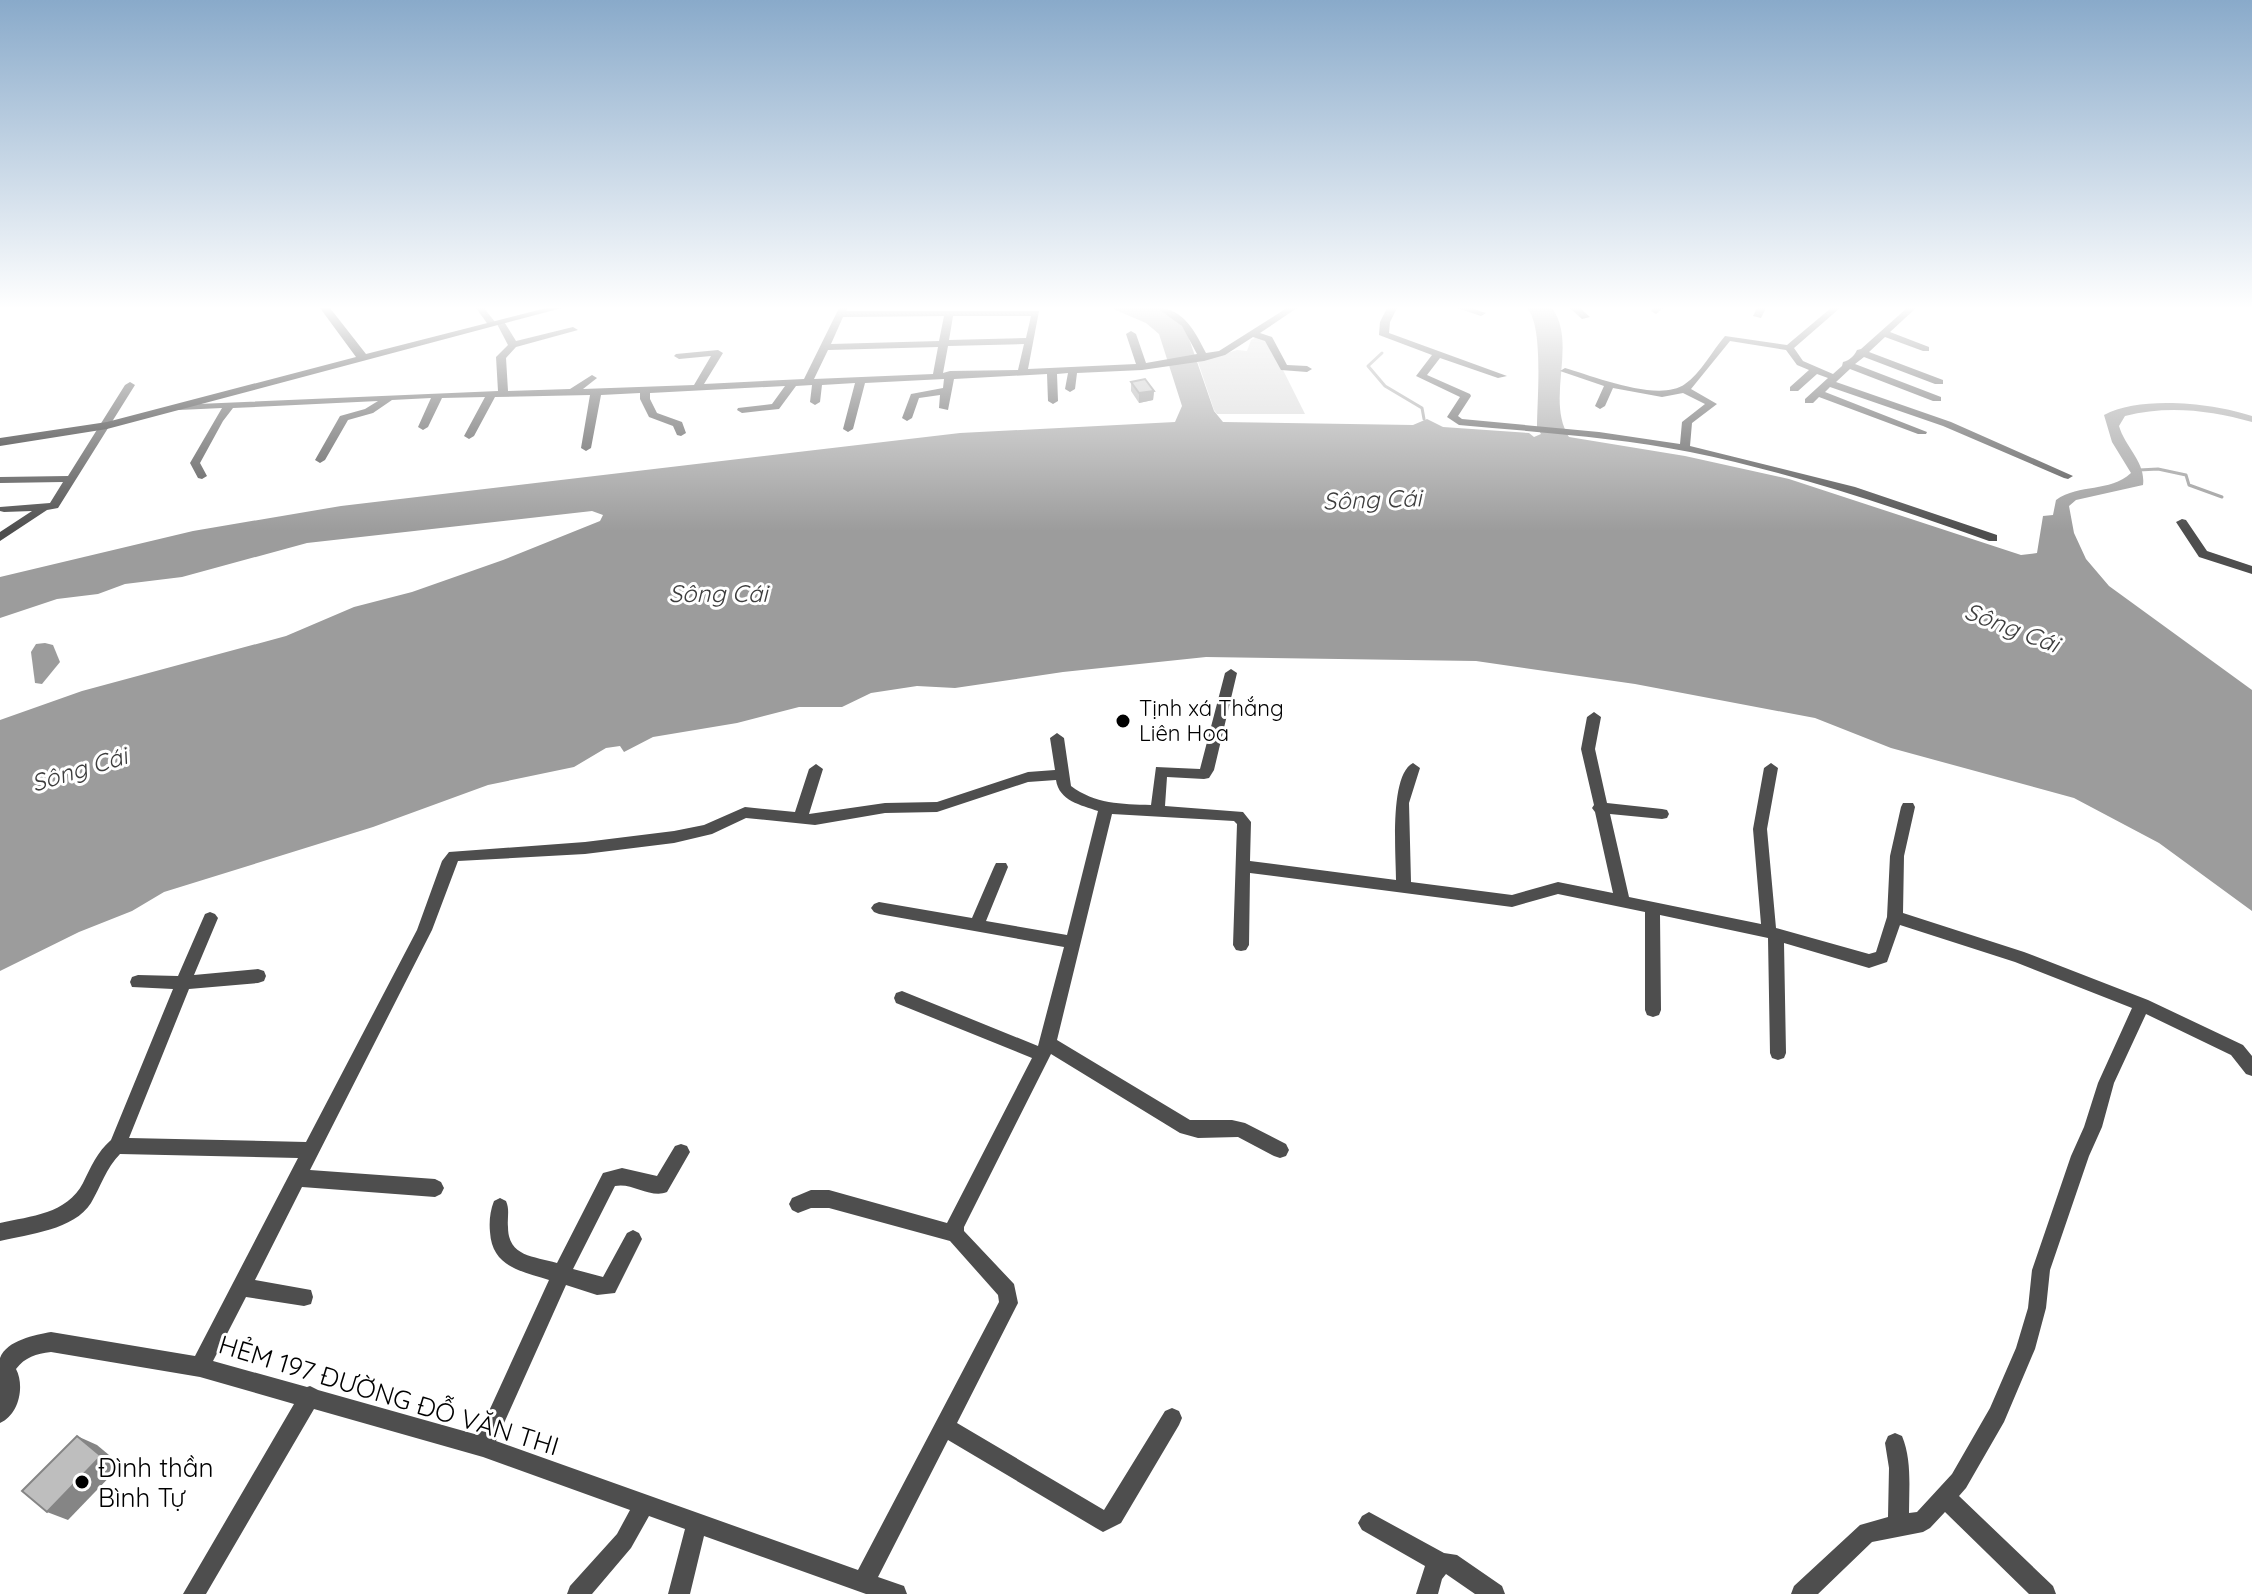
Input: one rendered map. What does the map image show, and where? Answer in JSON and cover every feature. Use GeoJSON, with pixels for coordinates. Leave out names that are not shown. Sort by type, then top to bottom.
{"type":"FeatureCollection","features":[{"type":"Feature","properties":{"kind":"main road"},"geometry":{"type":"LineString","coordinates":[[0,442],[107,425],[271,382]]}},
{"type":"Feature","properties":{"kind":"street"},"geometry":{"type":"LineString","coordinates":[[469,436],[498,393],[499,382]]}},
{"type":"Feature","properties":{"kind":"street"},"geometry":{"type":"LineString","coordinates":[[574,391],[586,382]]}},
{"type":"Feature","properties":{"kind":"street"},"geometry":{"type":"LineString","coordinates":[[698,386],[700,382]]}},
{"type":"Feature","properties":{"kind":"street"},"geometry":{"type":"LineString","coordinates":[[179,407],[799,382]]}},
{"type":"Feature","properties":{"kind":"street"},"geometry":{"type":"LineString","coordinates":[[813,382],[815,402]]}},
{"type":"Feature","properties":{"kind":"street"},"geometry":{"type":"LineString","coordinates":[[848,429],[860,382]]}},
{"type":"Feature","properties":{"kind":"street"},"geometry":{"type":"LineString","coordinates":[[907,418],[915,396],[945,391],[949,389],[947,382]]}},
{"type":"Feature","properties":{"kind":"street"},"geometry":{"type":"LineString","coordinates":[[1052,382],[1053,401]]}},
{"type":"Feature","properties":{"kind":"street"},"geometry":{"type":"LineString","coordinates":[[1070,389],[1071,382]]}},
{"type":"Feature","properties":{"kind":"street"},"geometry":{"type":"LineString","coordinates":[[1440,382],[1466,396],[1452,417],[1455,420],[1685,448],[1851,489],[1993,538]]}},
{"type":"Feature","properties":{"kind":"street"},"geometry":{"type":"LineString","coordinates":[[1685,390],[1691,382]]}},
{"type":"Feature","properties":{"kind":"street"},"geometry":{"type":"LineString","coordinates":[[1794,389],[1801,382]]}},
{"type":"Feature","properties":{"kind":"street"},"geometry":{"type":"LineString","coordinates":[[1828,382],[1813,397],[1922,432]]}},
{"type":"Feature","properties":{"kind":"street"},"geometry":{"type":"LineString","coordinates":[[1836,382],[1947,424],[2068,476]]}},
{"type":"Feature","properties":{"kind":"street"},"geometry":{"type":"LineString","coordinates":[[1894,382],[1937,399]]}},
{"type":"Feature","properties":{"kind":"street"},"geometry":{"type":"LineString","coordinates":[[742,410],[775,407],[793,383]]}},
{"type":"Feature","properties":{"kind":"street"},"geometry":{"type":"LineString","coordinates":[[1600,406],[1610,383],[1653,395],[1685,390],[1712,404],[1687,422],[1685,448]]}},
{"type":"Feature","properties":{"kind":"street"},"geometry":{"type":"LineString","coordinates":[[4,509],[54,506],[130,385]]}},
{"type":"Feature","properties":{"kind":"street"},"geometry":{"type":"LineString","coordinates":[[645,389],[645,399],[653,415],[678,424],[681,433]]}},
{"type":"Feature","properties":{"kind":"street"},"geometry":{"type":"LineString","coordinates":[[944,408],[945,391]]}},
{"type":"Feature","properties":{"kind":"street"},"geometry":{"type":"LineString","coordinates":[[586,448],[596,392]]}},
{"type":"Feature","properties":{"kind":"street"},"geometry":{"type":"LineString","coordinates":[[423,427],[438,395]]}},
{"type":"Feature","properties":{"kind":"street"},"geometry":{"type":"LineString","coordinates":[[320,460],[344,418],[369,411],[388,399]]}},
{"type":"Feature","properties":{"kind":"street"},"geometry":{"type":"LineString","coordinates":[[202,476],[195,463],[209,442],[211,428],[228,407]]}},
{"type":"Feature","properties":{"kind":"street"},"geometry":{"type":"LineString","coordinates":[[0,480],[71,479]]}},
{"type":"Feature","properties":{"kind":"street"},"geometry":{"type":"LineString","coordinates":[[0,537],[43,509]]}},
{"type":"Feature","properties":{"kind":"street"},"geometry":{"type":"LineString","coordinates":[[2182,522],[2203,554],[2252,570]]}},
{"type":"Feature","properties":{"kind":"street"},"geometry":{"type":"LineString","coordinates":[[1157,811],[1161,771],[1204,774],[1207,770],[1231,673]]}},
{"type":"Feature","properties":{"kind":"street"},"geometry":{"type":"LineString","coordinates":[[1594,717],[1592,735],[1587,740],[1599,808],[1622,900]]}},
{"type":"Feature","properties":{"kind":"street"},"geometry":{"type":"LineString","coordinates":[[1057,738],[1059,775],[1067,793],[1106,808],[1238,816],[1244,822],[1241,945]]}},
{"type":"Feature","properties":{"kind":"street"},"geometry":{"type":"LineString","coordinates":[[1404,886],[1402,803],[1413,768]]}},
{"type":"Feature","properties":{"kind":"street"},"geometry":{"type":"LineString","coordinates":[[1771,768],[1760,829],[1772,933],[1778,1053]]}},
{"type":"Feature","properties":{"kind":"street"},"geometry":{"type":"LineString","coordinates":[[816,769],[800,820],[885,808],[948,805],[1028,777],[1059,775]]}},
{"type":"Feature","properties":{"kind":"street"},"geometry":{"type":"LineString","coordinates":[[1243,866],[1512,901],[1524,901],[1547,888],[1652,906],[1772,933],[1858,959],[1877,960],[1882,957],[1895,917],[1897,856],[1908,807]]}},
{"type":"Feature","properties":{"kind":"street"},"geometry":{"type":"LineString","coordinates":[[955,1234],[958,1219],[1045,1049],[1106,808]]}},
{"type":"Feature","properties":{"kind":"street"},"geometry":{"type":"LineString","coordinates":[[1599,808],[1662,814]]}},
{"type":"Feature","properties":{"kind":"street","name":"HẺM 197 ĐƯỜNG ĐỖ VĂN THI"},"geometry":{"type":"LineString","coordinates":[[800,820],[745,812],[707,830],[674,837],[585,848],[454,856],[449,861],[432,911],[408,963],[308,1150],[297,1178],[200,1367],[483,1447],[896,1594]]}},
{"type":"Feature","properties":{"kind":"street"},"geometry":{"type":"LineString","coordinates":[[977,925],[1001,867]]}},
{"type":"Feature","properties":{"kind":"street"},"geometry":{"type":"LineString","coordinates":[[1652,906],[1653,1010]]}},
{"type":"Feature","properties":{"kind":"street"},"geometry":{"type":"LineString","coordinates":[[879,908],[1073,942]]}},
{"type":"Feature","properties":{"kind":"street"},"geometry":{"type":"LineString","coordinates":[[1895,917],[2019,957],[2142,1005],[2237,1050],[2252,1069]]}},
{"type":"Feature","properties":{"kind":"street"},"geometry":{"type":"LineString","coordinates":[[0,1232],[71,1211],[83,1199],[105,1158],[117,1146],[210,918]]}},
{"type":"Feature","properties":{"kind":"street"},"geometry":{"type":"LineString","coordinates":[[138,982],[185,983],[258,976]]}},
{"type":"Feature","properties":{"kind":"street"},"geometry":{"type":"LineString","coordinates":[[902,998],[1045,1049],[1186,1127],[1197,1131],[1246,1130],[1280,1150]]}},
{"type":"Feature","properties":{"kind":"street"},"geometry":{"type":"LineString","coordinates":[[1802,1594],[1857,1538],[1879,1527],[1923,1521],[1959,1481],[1997,1415],[2025,1349],[2037,1308],[2041,1270],[2106,1083],[2142,1005]]}},
{"type":"Feature","properties":{"kind":"street"},"geometry":{"type":"LineString","coordinates":[[117,1146],[308,1150]]}},
{"type":"Feature","properties":{"kind":"street"},"geometry":{"type":"LineString","coordinates":[[483,1447],[561,1274],[609,1179],[622,1176],[661,1186],[681,1152]]}},
{"type":"Feature","properties":{"kind":"street"},"geometry":{"type":"LineString","coordinates":[[297,1178],[435,1188]]}},
{"type":"Feature","properties":{"kind":"street"},"geometry":{"type":"LineString","coordinates":[[798,1204],[829,1199],[955,1234],[1007,1291],[1009,1298],[864,1581]]}},
{"type":"Feature","properties":{"kind":"street"},"geometry":{"type":"LineString","coordinates":[[500,1207],[497,1244],[504,1255],[597,1286],[608,1286],[633,1239]]}},
{"type":"Feature","properties":{"kind":"street"},"geometry":{"type":"LineString","coordinates":[[240,1287],[304,1297]]}},
{"type":"Feature","properties":{"kind":"street"},"geometry":{"type":"LineString","coordinates":[[0,1413],[9,1399],[10,1377],[3,1373],[19,1349],[30,1345],[51,1342],[200,1367]]}},
{"type":"Feature","properties":{"kind":"street"},"geometry":{"type":"LineString","coordinates":[[194,1594],[310,1396]]}},
{"type":"Feature","properties":{"kind":"street"},"geometry":{"type":"LineString","coordinates":[[944,1426],[1103,1521],[1114,1516],[1172,1418]]}},
{"type":"Feature","properties":{"kind":"street"},"geometry":{"type":"LineString","coordinates":[[1895,1443],[1899,1468],[1898,1526]]}},
{"type":"Feature","properties":{"kind":"street"},"geometry":{"type":"LineString","coordinates":[[1945,1497],[2045,1594]]}},
{"type":"Feature","properties":{"kind":"street"},"geometry":{"type":"LineString","coordinates":[[578,1594],[624,1541],[644,1504]]}},
{"type":"Feature","properties":{"kind":"street"},"geometry":{"type":"LineString","coordinates":[[679,1594],[697,1522]]}},
{"type":"Feature","properties":{"kind":"street"},"geometry":{"type":"LineString","coordinates":[[1369,1523],[1441,1563],[1449,1563],[1494,1594]]}},
{"type":"Feature","properties":{"kind":"street"},"geometry":{"type":"LineString","coordinates":[[1427,1594],[1434,1569],[1441,1563]]}},
{"type":"Feature","properties":{"kind":"shaded area"},"geometry":{"type":"Polygon","coordinates":[[[1205,382],[1289,382],[1305,414],[1217,414],[1205,382]]]}},
{"type":"Feature","properties":{"kind":"water","name":"Sông Cái"},"geometry":{"type":"Polygon","coordinates":[[[1174,382],[1204,382],[1214,411],[1223,422],[1413,425],[1427,419],[1443,427],[1529,433],[1534,437],[1541,434],[1537,427],[1538,382],[1560,382],[1562,422],[1569,437],[1685,456],[1789,479],[2021,555],[2037,553],[2043,516],[2053,515],[2056,500],[2075,491],[2113,483],[2131,473],[2112,442],[2104,415],[2137,405],[2177,403],[2252,416],[2252,422],[2220,414],[2173,410],[2125,416],[2119,426],[2141,469],[2143,485],[2076,500],[2069,506],[2074,533],[2086,559],[2109,586],[2252,690],[2252,911],[2159,843],[2074,798],[1891,748],[1815,718],[1635,684],[1476,661],[1206,657],[1063,672],[955,688],[917,686],[871,693],[842,707],[799,707],[737,723],[653,737],[624,752],[620,746],[606,748],[574,767],[488,785],[373,827],[164,892],[132,911],[79,932],[0,971],[0,720],[82,691],[286,636],[354,607],[412,592],[503,560],[600,521],[603,515],[592,511],[307,543],[182,577],[125,584],[98,594],[57,599],[0,618],[0,577],[193,531],[341,506],[960,433],[1175,422],[1182,406],[1174,382]]]}},
{"type":"Feature","properties":{"kind":"water"},"geometry":{"type":"Polygon","coordinates":[[[36,644],[53,645],[60,662],[42,684],[35,683],[31,652],[36,644]]]}},
{"type":"Feature","properties":{"kind":"building"},"geometry":{"type":"Polygon","coordinates":[[[1131,382],[1148,382],[1154,391],[1139,393],[1131,382]]]}},
{"type":"Feature","properties":{"kind":"building"},"geometry":{"type":"Polygon","coordinates":[[[77,1436],[101,1456],[47,1512],[22,1491],[77,1436]]]}},
{"type":"Feature","properties":{"kind":"waterway"},"geometry":{"type":"LineString","coordinates":[[1382,382],[1422,408],[1424,419]]}},
{"type":"Feature","properties":{"kind":"waterway"},"geometry":{"type":"LineString","coordinates":[[2139,470],[2158,469],[2186,475],[2189,485],[2222,497]]}},
{"type":"Feature","properties":{"kind":"place","name":"Tịnh xá Thắng Liên Hoa"},"geometry":{"type":"Point","coordinates":[1123,721]}},
{"type":"Feature","properties":{"kind":"place","name":"Đình thần Bình Tự"},"geometry":{"type":"Point","coordinates":[82,1482]}}]}
